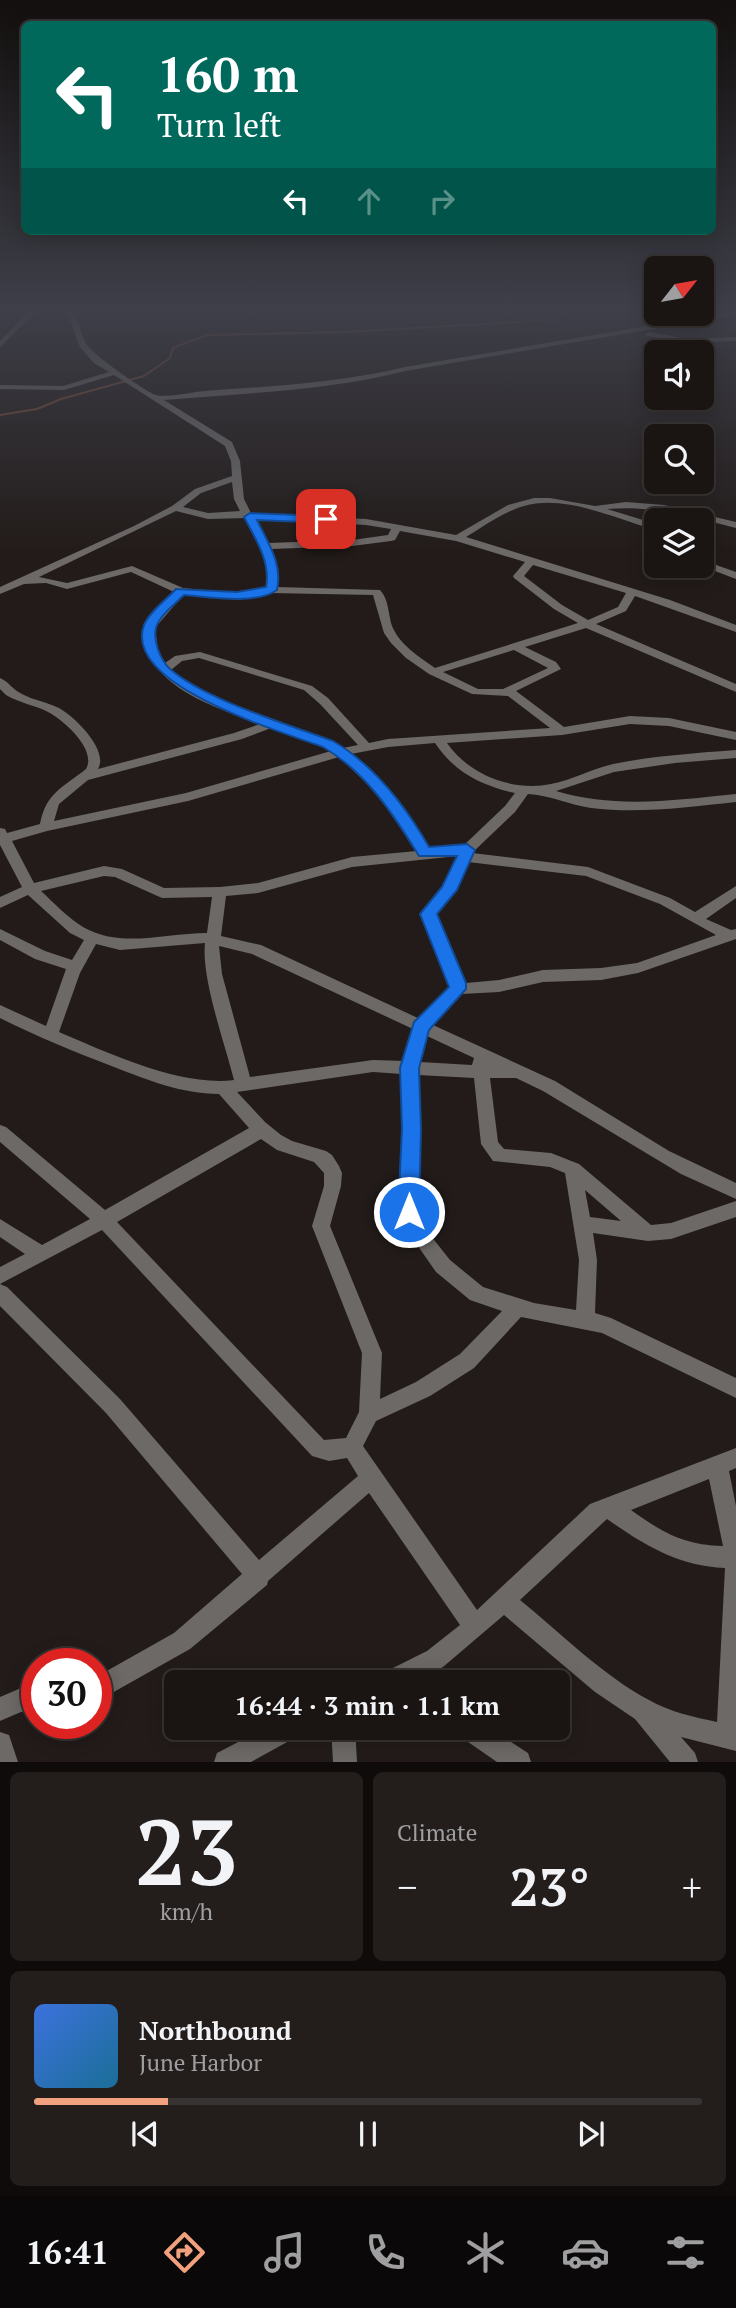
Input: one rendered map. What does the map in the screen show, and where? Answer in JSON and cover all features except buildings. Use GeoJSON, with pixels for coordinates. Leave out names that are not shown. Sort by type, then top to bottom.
{"type":"FeatureCollection","features":[{"type":"Feature","properties":{"kind":"street"},"geometry":{"type":"LineString","coordinates":[[141,389],[229,444],[236,460],[235,478],[247,515],[265,546],[273,579],[271,590]]}},
{"type":"Feature","properties":{"kind":"street"},"geometry":{"type":"LineString","coordinates":[[155,398],[255,389]]}},
{"type":"Feature","properties":{"kind":"street"},"geometry":{"type":"LineString","coordinates":[[0,591],[175,508],[198,491],[235,478]]}},
{"type":"Feature","properties":{"kind":"street"},"geometry":{"type":"LineString","coordinates":[[458,538],[522,503],[558,502],[644,524]]}},
{"type":"Feature","properties":{"kind":"street"},"geometry":{"type":"LineString","coordinates":[[592,509],[608,504],[628,503],[736,525]]}},
{"type":"Feature","properties":{"kind":"street"},"geometry":{"type":"LineString","coordinates":[[175,508],[208,516],[326,519],[398,526],[458,538],[632,592],[736,629]]}},
{"type":"Feature","properties":{"kind":"street"},"geometry":{"type":"LineString","coordinates":[[265,546],[364,542],[391,538],[398,526]]}},
{"type":"Feature","properties":{"kind":"street"},"geometry":{"type":"LineString","coordinates":[[531,561],[518,574],[520,579],[558,607],[587,624],[736,688]]}},
{"type":"Feature","properties":{"kind":"street"},"geometry":{"type":"LineString","coordinates":[[714,568],[736,576]]}},
{"type":"Feature","properties":{"kind":"street"},"geometry":{"type":"LineString","coordinates":[[22,581],[46,580],[67,586],[132,569],[181,591],[237,596],[271,590],[379,594],[388,634],[433,672],[476,692],[508,691],[555,669],[552,664],[516,647]]}},
{"type":"Feature","properties":{"kind":"street"},"geometry":{"type":"LineString","coordinates":[[181,591],[149,628],[152,650],[163,670],[233,709],[328,744],[342,752],[382,790],[411,828],[425,853]]}},
{"type":"Feature","properties":{"kind":"street"},"geometry":{"type":"LineString","coordinates":[[433,672],[587,624],[622,609],[632,592]]}},
{"type":"Feature","properties":{"kind":"street"},"geometry":{"type":"LineString","coordinates":[[163,670],[179,658],[200,655],[308,688],[324,701],[366,747]]}},
{"type":"Feature","properties":{"kind":"street"},"geometry":{"type":"LineString","coordinates":[[2,687],[21,699],[52,710],[82,735],[95,756],[95,767],[88,776],[51,804],[46,827]]}},
{"type":"Feature","properties":{"kind":"street"},"geometry":{"type":"LineString","coordinates":[[508,691],[562,731]]}},
{"type":"Feature","properties":{"kind":"street"},"geometry":{"type":"LineString","coordinates":[[735,735],[669,722],[631,720],[562,731],[366,747],[188,797],[2,837],[30,889],[75,929],[92,938],[120,945],[190,938],[212,939],[256,949],[421,1027],[480,1062],[519,1073],[578,1101],[660,1156],[736,1191]]}},
{"type":"Feature","properties":{"kind":"street"},"geometry":{"type":"LineString","coordinates":[[88,776],[238,736],[272,723]]}},
{"type":"Feature","properties":{"kind":"street"},"geometry":{"type":"LineString","coordinates":[[438,740],[452,760],[484,778],[524,791],[540,790],[606,770],[736,754]]}},
{"type":"Feature","properties":{"kind":"street"},"geometry":{"type":"LineString","coordinates":[[540,790],[575,802],[626,808],[736,798]]}},
{"type":"Feature","properties":{"kind":"street"},"geometry":{"type":"LineString","coordinates":[[458,989],[458,983],[428,914],[449,890],[465,853],[510,809],[524,791]]}},
{"type":"Feature","properties":{"kind":"street"},"geometry":{"type":"LineString","coordinates":[[0,903],[30,889],[112,870],[162,893],[220,892],[258,888],[352,862],[425,853],[465,853],[588,872],[665,901],[696,919],[732,934]]}},
{"type":"Feature","properties":{"kind":"street"},"geometry":{"type":"LineString","coordinates":[[696,919],[736,891]]}},
{"type":"Feature","properties":{"kind":"street"},"geometry":{"type":"LineString","coordinates":[[220,892],[212,939],[214,974],[244,1085]]}},
{"type":"Feature","properties":{"kind":"street"},"geometry":{"type":"LineString","coordinates":[[0,934],[40,955],[76,967]]}},
{"type":"Feature","properties":{"kind":"street"},"geometry":{"type":"LineString","coordinates":[[732,934],[638,968],[601,974],[543,976],[499,986],[458,989],[421,1027],[410,1068],[412,1129],[407,1198],[415,1229],[443,1266],[477,1294],[534,1312],[585,1319],[621,1331],[736,1388]]}},
{"type":"Feature","properties":{"kind":"street"},"geometry":{"type":"LineString","coordinates":[[50,1036],[76,967],[92,938]]}},
{"type":"Feature","properties":{"kind":"street"},"geometry":{"type":"LineString","coordinates":[[0,1011],[50,1036],[177,1084],[201,1089],[373,1066],[410,1068],[480,1062]]}},
{"type":"Feature","properties":{"kind":"street"},"geometry":{"type":"LineString","coordinates":[[480,1062],[485,1118],[493,1151],[499,1156],[551,1160],[573,1169],[648,1233]]}},
{"type":"Feature","properties":{"kind":"street"},"geometry":{"type":"LineString","coordinates":[[223,1088],[263,1129],[284,1145],[313,1153],[327,1161],[333,1174],[332,1185],[320,1216],[321,1226],[372,1353],[369,1414],[352,1447]]}},
{"type":"Feature","properties":{"kind":"street"},"geometry":{"type":"LineString","coordinates":[[0,1276],[263,1129]]}},
{"type":"Feature","properties":{"kind":"street"},"geometry":{"type":"LineString","coordinates":[[1,1134],[104,1220],[319,1449],[329,1451],[352,1447]]}},
{"type":"Feature","properties":{"kind":"street"},"geometry":{"type":"LineString","coordinates":[[573,1169],[588,1260],[585,1319]]}},
{"type":"Feature","properties":{"kind":"street"},"geometry":{"type":"LineString","coordinates":[[584,1224],[648,1233],[671,1231],[736,1209]]}},
{"type":"Feature","properties":{"kind":"street"},"geometry":{"type":"LineString","coordinates":[[0,1227],[41,1255]]}},
{"type":"Feature","properties":{"kind":"street"},"geometry":{"type":"LineString","coordinates":[[0,1293],[113,1406],[259,1577]]}},
{"type":"Feature","properties":{"kind":"street"},"geometry":{"type":"LineString","coordinates":[[369,1414],[423,1389],[467,1361],[518,1307]]}},
{"type":"Feature","properties":{"kind":"street"},"geometry":{"type":"LineString","coordinates":[[352,1447],[475,1627]]}},
{"type":"Feature","properties":{"kind":"street"},"geometry":{"type":"LineString","coordinates":[[414,1670],[435,1659],[475,1627],[598,1512],[727,1462],[736,1558],[732,1738],[684,1726],[643,1710],[603,1684],[504,1601]]}},
{"type":"Feature","properties":{"kind":"street"},"geometry":{"type":"LineString","coordinates":[[112,1680],[183,1641],[371,1478]]}},
{"type":"Feature","properties":{"kind":"street"},"geometry":{"type":"LineString","coordinates":[[608,1507],[667,1548],[702,1557],[736,1558]]}},
{"type":"Feature","properties":{"kind":"street"},"geometry":{"type":"LineString","coordinates":[[0,1709],[21,1700]]}},
{"type":"Feature","properties":{"kind":"street"},"geometry":{"type":"LineString","coordinates":[[643,1710],[686,1762]]}},
{"type":"Feature","properties":{"kind":"street"},"geometry":{"type":"LineString","coordinates":[[226,1762],[267,1740]]}},
{"type":"Feature","properties":{"kind":"street"},"geometry":{"type":"LineString","coordinates":[[343,1740],[345,1762]]}},
{"type":"Feature","properties":{"kind":"street"},"geometry":{"type":"LineString","coordinates":[[486,1740],[519,1762]]}},
{"type":"Feature","properties":{"kind":"street"},"geometry":{"type":"LineString","coordinates":[[0,1744],[6,1762]]}},
{"type":"Feature","properties":{"kind":"waterway"},"geometry":{"type":"LineString","coordinates":[[0,415],[37,409],[96,389]]}},
{"type":"Feature","properties":{"kind":"route"},"geometry":{"type":"LineString","coordinates":[[326,519],[250,517],[270,558],[273,579],[271,590],[237,596],[181,591],[150,624],[149,635],[152,650],[163,670],[184,684],[233,709],[328,744],[342,752],[382,790],[411,828],[425,853],[467,850],[449,890],[428,914],[458,983],[458,989],[421,1027],[410,1068],[412,1129],[407,1198],[409,1212]]}}]}
